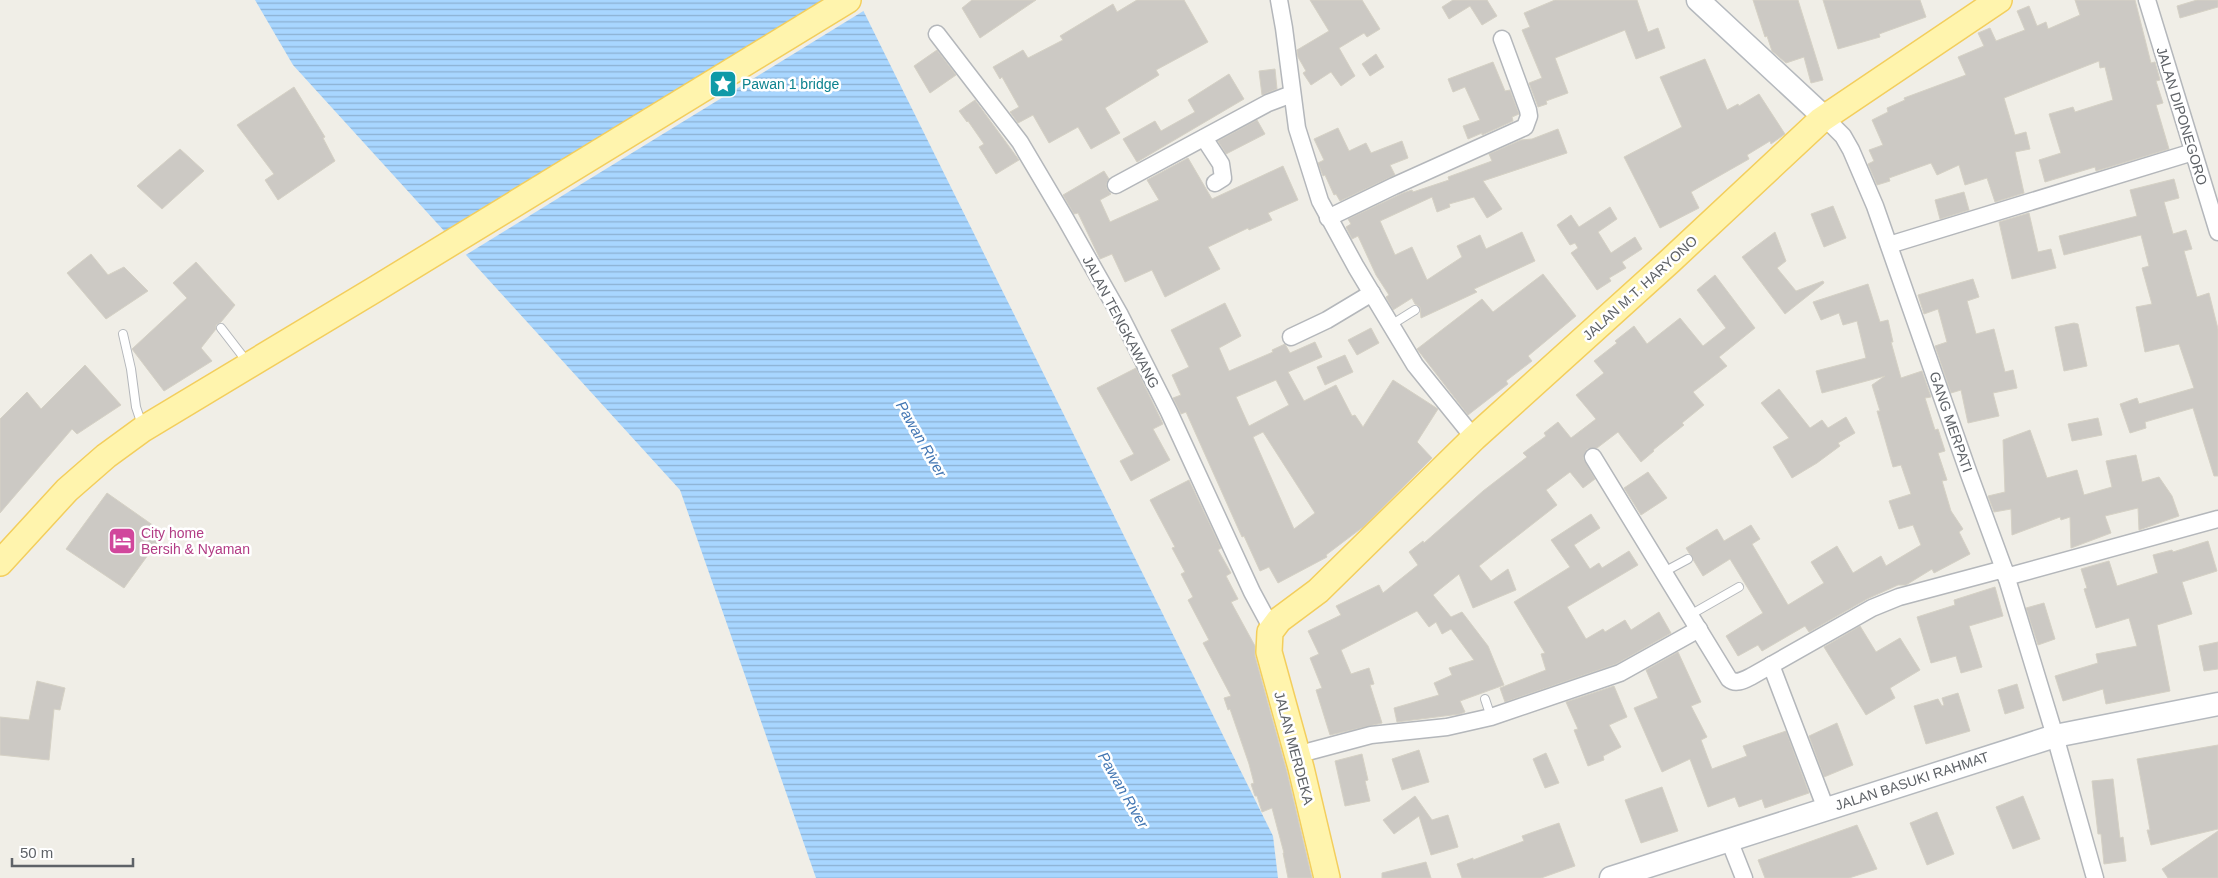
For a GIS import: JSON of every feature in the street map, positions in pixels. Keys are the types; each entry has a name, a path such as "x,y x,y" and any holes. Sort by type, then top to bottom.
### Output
{"main road":[{"path":"0,563 67,490 106,456 143,429 848,0"},
{"name":"JALAN M.T. HARYONO","path":"1280,625 1370,541 1474,438 1663,268 1825,118 2000,0"},
{"name":"JALAN MERDEKA","path":"1280,625 1284,640 1284,652 1344,878"},
{"name":"JALAN MERDEKA","path":"1280,625 1268,644 1301,768 1327,878"}],"street":[{"path":"1279,0 1297,128 1304,155 1328,218 1415,365 1474,438"},
{"path":"1698,0 1825,118"},
{"name":"JALAN DIPONEGORO","path":"2147,0 2218,232"},
{"name":"JALAN TENGKAWANG","path":"937,34 1020,142 1065,218 1120,316 1169,412 1252,592 1280,625"},
{"path":"1328,218 1525,127 1528,122 1528,110 1502,38"},
{"path":"1116,184 1268,102 1292,94"},
{"name":"GANG MERPATI","path":"1825,118 1843,136 1851,150 1889,245 2005,573 2055,736 2094,878"},
{"path":"1204,138 1222,167 1223,178 1215,183"},
{"path":"1889,245 2193,152"},
{"path":"1291,337 1327,320 1372,293"},
{"path":"1593,457 1662,573 1730,681 1741,681 1872,608 1899,597 2005,573 2218,519"},
{"path":"1311,751 1371,735 1440,728 1491,717 1620,673 1699,629"},
{"path":"1771,665 1826,809"},
{"name":"JALAN BASUKI RAHMAT","path":"1612,878 2055,736 2218,704"},
{"path":"1729,840 1744,878"}],"lane":[{"path":"1391,325 1415,310"},
{"path":"221,328 249,364"},
{"path":"122,334 131,369 136,407 143,429"},
{"path":"1662,573 1688,559"},
{"path":"1690,615 1739,587"},
{"path":"1485,699 1491,717"}],"water":[{"name":"Pawan River","path":"255,0 858,0 1273,836 1278,878 816,878 680,490 293,65"}],"pier":[{"path":"860,0 865,10 464,256 448,239"}],"building":[{"path":"972,0 1036,0 980,38 962,8"},
{"path":"1137,0 1184,0 1208,42 1156,70 1159,75 1105,108 1120,133 1091,149 1078,127 1049,143 1033,115 1018,123 1010,112 1019,107 1002,77 1000,79 993,67 1023,50 1028,58 1063,40 1060,36 1113,4 1117,12"},
{"path":"1310,0 1362,0 1380,29 1367,37 1364,33 1339,48 1355,76 1341,86 1331,72 1311,85 1303,73 1306,71 1298,57 1297,50 1329,31"},
{"path":"1453,0 1487,0 1497,16 1482,25 1470,6 1449,19 1442,7"},
{"path":"1555,0 1637,0 1648,32 1658,28 1665,48 1636,59 1625,30 1555,58 1568,93 1546,101 1547,104 1538,107 1529,83 1542,78 1522,30 1530,27 1524,13"},
{"path":"1753,0 1798,0 1823,80 1811,83 1804,57 1786,63 1772,51 1767,36 1765,37"},
{"path":"1823,0 1920,0 1926,17 1879,34 1880,37 1838,49"},
{"path":"2075,0 2135,0 2151,63 2155,62 2160,80 2156,81 2163,103 2156,105 2169,149 2096,171 2095,167 2045,182 2039,160 2061,153 2049,114 2073,107 2075,112 2113,100 2105,67 2100,68 2099,61 2004,98 2015,135 2026,132 2030,149 2015,152 2024,193 1995,202 1987,178 1965,185 1959,165 1937,175 1931,163 1889,178 1890,181 1877,185 1868,164 1874,161 1869,150 1883,145 1872,120 1888,112 1887,108 1905,100 1904,98 1966,75 1958,57 1984,46 1978,33 1990,28 1996,41 2025,30 2017,11 2029,6 2037,26 2046,22 2048,29 2080,15"},
{"path":"2197,0 2218,0 2218,7 2180,18 2177,6"},
{"path":"937,50 956,75 930,93 914,66"},
{"path":"1376,54 1384,67 1370,76 1362,64"},
{"path":"1705,59 1727,110 1738,104 1739,106 1759,94 1785,134 1771,144 1770,141 1747,155 1749,159 1691,192 1699,208 1660,228 1624,157 1682,127 1660,77"},
{"path":"1493,62 1505,91 1510,90 1519,114 1512,117 1513,121 1468,139 1463,126 1480,120 1465,87 1453,92 1448,79"},
{"path":"1275,69 1277,89 1262,95 1259,71"},
{"path":"1229,74 1244,99 1137,162 1123,139 1155,121 1161,131 1195,112 1188,100"},
{"path":"294,87 325,137 323,138 335,161 278,200 265,180 274,174 237,125"},
{"path":"975,100 1019,160 996,174 979,147 984,144 959,111"},
{"path":"1257,120 1265,134 1226,154 1218,141"},
{"path":"1338,128 1349,151 1366,143 1371,153 1402,141 1408,158 1390,165 1395,175 1340,201 1336,194 1334,195 1325,175 1323,176 1318,163 1324,160 1314,139"},
{"path":"1558,129 1567,153 1483,181 1502,209 1487,218 1474,197 1449,204 1450,207 1437,212 1432,197 1380,221 1395,255 1412,247 1427,280 1462,257 1457,246 1480,235 1486,249 1522,232 1535,261 1474,289 1477,292 1421,318 1420,307 1415,304 1412,298 1393,310 1386,297 1389,295 1376,275 1358,236 1352,239 1346,227 1351,224 1348,219 1403,193 1412,190 1413,192 1449,180 1448,177 1492,161 1489,154 1521,140 1532,139"},
{"path":"180,149 204,171 162,209 137,186"},
{"path":"1188,158 1212,199 1283,166 1298,200 1268,213 1272,220 1249,230 1248,228 1208,247 1220,269 1165,297 1152,270 1125,282 1112,254 1100,259 1078,213 1074,214 1063,195 1104,171 1109,179 1106,184 1111,194 1100,200 1110,222 1159,200 1147,180"},
{"path":"2174,179 2179,198 2164,202 2173,234 2186,230 2192,249 2184,251 2197,297 2209,293 2218,329 2218,476 2214,476 2193,408 2145,422 2146,428 2130,433 2120,404 2137,398 2139,404 2194,388 2179,344 2145,352 2136,307 2152,304 2142,268 2149,266 2141,235 2064,255 2059,236 2137,216 2130,190"},
{"path":"1964,192 1969,210 1940,219 1935,200"},
{"path":"1833,206 1846,238 1824,247 1811,214"},
{"path":"1610,207 1617,219 1598,232 1611,253 1635,237 1642,249 1622,262 1626,268 1609,278 1611,281 1597,290 1571,253 1578,248 1575,243 1570,245 1557,225 1571,215 1579,227"},
{"path":"2029,213 2038,252 2051,249 2056,268 2012,279 1999,222"},
{"path":"1775,232 1786,261 1777,268 1796,291 1823,281 1824,283 1785,314 1742,257"},
{"path":"91,254 108,275 124,267 148,291 106,319 67,273"},
{"path":"196,262 235,305 221,322 216,325 216,329 201,348 212,361 164,391 132,349 187,298 173,283"},
{"path":"1543,274 1576,316 1528,356 1532,361 1506,381 1508,384 1468,415 1417,349 1482,299 1493,312"},
{"path":"1715,275 1755,328 1719,357 1727,366 1693,392 1704,405 1641,462 1618,432 1597,448 1587,449 1583,458 1595,479 1583,488 1570,472 1546,490 1557,505 1479,566 1491,581 1508,569 1516,590 1473,608 1459,574 1433,595 1451,617 1462,612 1488,646 1504,685 1460,701 1465,712 1460,714 1397,722 1394,708 1439,695 1434,683 1452,675 1449,668 1474,660 1451,629 1442,634 1436,622 1429,627 1417,611 1341,650 1351,674 1369,668 1374,684 1370,685 1382,723 1330,735 1316,690 1322,688 1310,658 1319,654 1308,631 1341,615 1336,606 1379,585 1383,593 1418,565 1409,552 1423,541 1424,543 1483,491 1527,457 1523,453 1546,436 1544,433 1558,422 1571,438 1596,419 1576,395 1604,373 1594,361 1617,343 1615,341 1634,326 1647,344 1680,318 1703,346 1726,328 1697,290"},
{"path":"1973,279 1979,297 1967,301 1976,334 1994,329 2005,372 2013,370 2017,388 1993,393 1999,416 1968,423 1961,390 1951,393 1935,346 1947,342 1938,309 1924,314 1918,295"},
{"path":"1868,284 1880,322 1888,320 1893,342 1891,342 1901,378 1922,371 1931,397 1925,398 1935,430 1938,429 1945,451 1938,453 1947,480 1942,481 1951,511 1963,529 1959,532 1970,554 1934,573 1932,569 1906,585 1898,585 1867,599 1809,632 1805,626 1762,651 1758,645 1738,656 1726,636 1763,613 1730,559 1703,576 1686,548 1717,529 1724,541 1751,525 1760,539 1752,544 1788,605 1824,583 1811,562 1837,546 1853,573 1881,556 1886,566 1921,545 1913,525 1899,529 1889,501 1911,494 1901,465 1893,467 1877,411 1880,411 1872,385 1885,376 1822,393 1816,371 1866,358 1857,321 1843,325 1839,313 1821,320 1813,302"},
{"path":"1225,303 1241,336 1219,348 1229,371 1273,352 1272,350 1285,344 1290,353 1315,342 1322,357 1288,372 1304,401 1336,385 1352,416 1355,415 1363,427 1393,380 1438,409 1417,442 1432,458 1363,527 1326,555 1327,557 1278,583 1269,567 1260,571 1244,536 1242,537 1186,412 1181,414 1173,398 1181,395 1172,375 1189,367 1171,330","holes":["1276,380 1289,405 1249,426 1236,397","1263,432 1315,513 1294,529 1253,437"]},
{"path":"2074,323 2078,324 2087,366 2064,371 2055,327"},
{"path":"1371,328 1379,343 1357,355 1348,340"},
{"path":"1345,355 1353,372 1325,385 1317,367"},
{"path":"85,365 121,405 77,434 72,429 0,513 0,419 27,392 41,409"},
{"path":"1136,368 1163,424 1153,429 1170,460 1131,481 1120,461 1134,454 1097,388"},
{"path":"1779,389 1810,428 1822,420 1828,428 1846,417 1855,433 1838,443 1840,446 1817,463 1792,478 1773,447 1789,438 1761,403"},
{"path":"2098,418 2102,435 2072,441 2068,424"},
{"path":"2030,430 2047,478 2077,470 2084,495 2112,487 2106,461 2136,455 2142,482 2159,477 2172,496 2179,516 2139,530 2138,508 2105,516 2111,533 2071,548 2070,517 2061,520 2060,517 2012,535 2011,509 1994,512 1988,496 2005,492 2003,440"},
{"path":"1648,472 1667,498 1641,515 1624,488"},
{"path":"1189,480 1221,548 1218,550 1231,573 1226,576 1238,599 1231,602 1255,646 1255,656 1287,772 1312,878 1288,878 1284,853 1272,808 1262,812 1257,796 1255,796 1251,784 1254,783 1249,764 1230,709 1228,710 1224,698 1231,696 1203,643 1209,640 1188,600 1193,597 1181,574 1185,572 1172,548 1175,547 1150,500"},
{"path":"107,493 164,533 124,588 66,549"},
{"path":"1591,514 1600,528 1574,545 1590,569 1599,563 1602,568 1629,551 1638,565 1567,607 1586,639 1603,629 1605,632 1625,620 1631,630 1659,612 1671,633 1616,664 1505,702 1500,688 1546,670 1541,654 1545,653 1514,602 1570,567 1551,540"},
{"path":"2208,541 2217,571 2182,582 2192,614 2157,625 2170,691 2106,704 2103,689 2063,701 2055,676 2098,663 2096,654 2137,646 2129,618 2096,628 2084,589 2087,588 2081,569 2109,561 2117,586 2158,573 2153,555 2172,550 2173,552"},
{"path":"1995,587 2003,616 1969,626 1982,667 1961,673 1956,656 1931,663 1917,617 1955,605 1954,600"},
{"path":"2044,603 2055,639 2038,645 2026,608"},
{"path":"1860,626 1876,652 1900,638 1920,670 1890,688 1895,698 1866,715 1824,647"},
{"path":"2218,642 2218,669 2204,671 2199,646"},
{"path":"1678,652 1701,702 1691,706 1707,737 1701,740 1712,769 1747,756 1743,746 1786,731 1809,793 1765,808 1762,799 1739,807 1735,797 1708,807 1690,759 1662,772 1634,708 1658,698 1646,670"},
{"path":"37,681 65,688 60,710 54,709 49,760 0,755 0,717 29,720"},
{"path":"2017,684 2024,708 2005,714 1998,690"},
{"path":"1614,686 1627,717 1609,725 1621,747 1603,756 1604,760 1588,766 1574,730 1578,729 1566,702"},
{"path":"1958,693 1970,731 1926,744 1914,706 1938,699 1942,706 1944,705 1942,698"},
{"path":"1837,723 1853,765 1824,777 1809,736"},
{"path":"2218,745 2218,829 2151,845 2147,830 2150,830 2137,759"},
{"path":"1419,750 1429,782 1402,790 1392,759"},
{"path":"1546,753 1559,783 1545,788 1533,759"},
{"path":"1362,754 1368,780 1365,781 1370,801 1345,806 1335,761"},
{"path":"2113,779 2120,838 2123,837 2126,861 2104,864 2101,834 2098,834 2092,781"},
{"path":"1662,787 1678,831 1641,843 1625,800"},
{"path":"1415,796 1432,820 1448,815 1458,847 1431,855 1419,816 1394,834 1383,820"},
{"path":"2023,796 2040,839 2013,849 1996,807"},
{"path":"1937,812 1954,854 1927,865 1910,823"},
{"path":"1559,823 1575,866 1541,878 1462,878 1457,864 1524,841 1522,836"},
{"path":"1857,825 1877,869 1849,878 1765,878 1758,860"},
{"path":"2218,831 2218,878 2168,878 2162,869"},
{"path":"1426,862 1431,878 1382,878 1382,873"}],"place":[{"name":"Pawan 1 bridge","path":"723,84"},
{"name":"City home Bersih & Nyaman","path":"122,541"}]}
